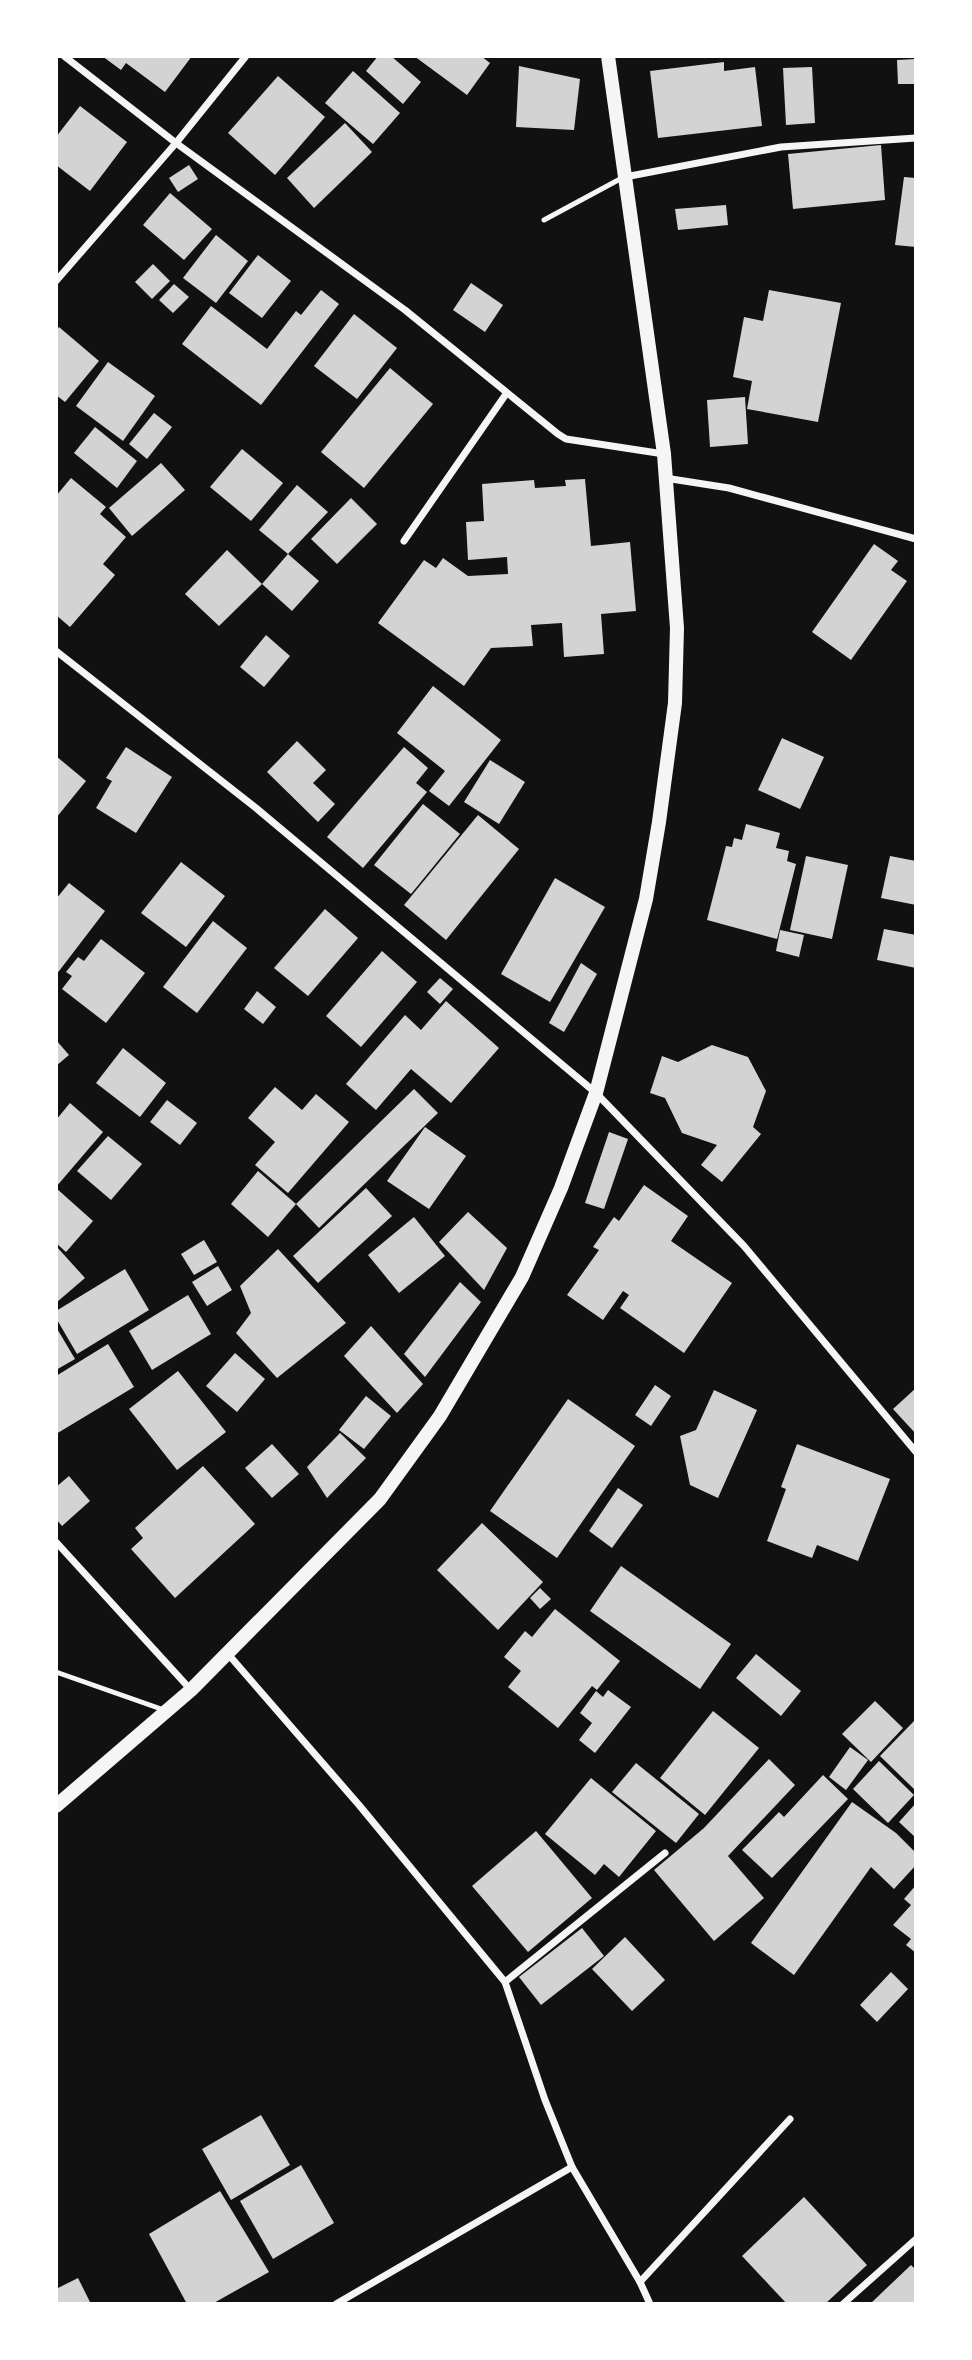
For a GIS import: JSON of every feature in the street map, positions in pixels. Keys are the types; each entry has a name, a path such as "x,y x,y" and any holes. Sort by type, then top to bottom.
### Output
{"main road":[{"path":"56,1806 191,1690 380,1499 440,1416 522,1277 561,1188 596,1093 646,899 675,703 677,628 664,454 608,56"}],"street":[{"path":"64,56 176,143 404,310 506,394 566,439 664,454"},
{"path":"56,281 176,143 246,56"},
{"path":"625,177 781,147 916,138"},
{"path":"404,541 506,394"},
{"path":"665,478 729,488 916,539"},
{"path":"56,651 256,808 596,1093 744,1246 916,1452"},
{"path":"56,1542 191,1690"},
{"path":"228,1654 359,1805 505,1982 545,2099 572,2167 640,2282 650,2304"},
{"path":"505,1982 665,1853"},
{"path":"640,2282 790,2119"},
{"path":"336,2304 572,2167"},
{"path":"844,2304 916,2239"}],"lane":[{"path":"544,220 625,177"},
{"path":"56,1672 167,1711"}],"building":[{"path":"102,56 192,56 165,92 126,63 121,70"},
{"path":"378,56 391,56 421,82 403,104 366,71"},
{"path":"414,56 481,56 490,63 467,95"},
{"path":"916,59 916,84 898,84 897,60"},
{"path":"724,62 724,71 755,67 762,126 658,138 650,71"},
{"path":"519,66 580,79 574,130 516,127"},
{"path":"812,67 815,123 786,125 783,68"},
{"path":"353,71 400,113 373,144 325,103"},
{"path":"278,76 325,117 275,175 228,133"},
{"path":"80,106 127,142 90,191 56,165 56,137"},
{"path":"345,123 372,152 314,208 287,178"},
{"path":"881,145 885,200 793,209 788,154"},
{"path":"189,165 198,179 178,192 169,178"},
{"path":"904,177 916,178 916,247 895,245"},
{"path":"170,193 212,229 184,260 143,225"},
{"path":"726,205 728,225 678,230 675,209"},
{"path":"216,235 248,261 216,303 183,278"},
{"path":"258,255 291,281 262,318 229,293"},
{"path":"153,264 170,281 152,299 135,282"},
{"path":"471,283 503,305 485,332 453,310"},
{"path":"174,284 189,297 173,313 159,300"},
{"path":"321,290 339,304 261,405 182,344 211,306 267,349 296,311 301,315"},
{"path":"769,290 841,303 818,422 747,409 752,381 733,377 744,317 763,321"},
{"path":"354,314 397,348 357,399 314,366"},
{"path":"59,327 99,361 65,402 56,395 56,331"},
{"path":"108,362 155,396 123,441 76,406"},
{"path":"390,368 433,404 364,488 321,452"},
{"path":"745,397 748,444 710,447 707,400"},
{"path":"154,413 172,427 147,459 129,444"},
{"path":"95,427 137,461 117,488 74,453"},
{"path":"242,449 283,483 251,521 210,487"},
{"path":"161,463 185,490 132,536 109,508"},
{"path":"71,478 106,507 100,514 126,537 103,564 115,575 70,627 56,615 56,496"},
{"path":"585,479 591,546 630,542 636,611 601,614 604,654 564,657 562,623 531,625 533,646 491,648 464,686 378,623 424,560 436,568 443,558 468,576 508,574 507,557 468,560 466,522 484,521 482,484 534,480 535,488 566,486 565,480"},
{"path":"297,485 328,512 288,554 259,530"},
{"path":"351,498 377,524 337,564 311,539"},
{"path":"874,544 898,561 891,570 907,581 851,660 812,632"},
{"path":"227,550 262,584 219,626 185,594"},
{"path":"288,554 319,581 292,611 262,584"},
{"path":"266,635 290,656 264,687 240,667"},
{"path":"433,686 501,740 449,806 429,791 445,771 397,733"},
{"path":"782,738 824,757 800,809 758,790"},
{"path":"297,741 326,770 313,783 335,804 318,822 267,772"},
{"path":"126,747 172,777 136,833 96,808 112,781 106,778"},
{"path":"404,747 428,768 416,783 427,792 363,868 327,837"},
{"path":"56,756 86,781 56,818"},
{"path":"490,760 525,782 499,824 464,802"},
{"path":"423,804 460,834 411,894 374,865"},
{"path":"478,815 519,849 446,940 404,905"},
{"path":"746,824 780,833 776,848 789,851 787,861 796,864 777,939 707,920 726,846 732,847 734,838 742,840"},
{"path":"806,856 848,865 832,939 790,930"},
{"path":"890,856 916,861 916,905 881,898"},
{"path":"181,862 225,896 186,947 141,913"},
{"path":"555,878 605,907 550,1002 501,974"},
{"path":"69,883 105,911 56,975 56,899"},
{"path":"325,909 358,938 308,996 274,968"},
{"path":"213,921 247,948 197,1013 163,987"},
{"path":"884,929 916,935 916,968 877,960"},
{"path":"780,930 804,935 799,957 776,951"},
{"path":"101,939 145,973 106,1023 62,989 72,976 66,972 78,957 84,961"},
{"path":"382,951 417,982 361,1047 326,1016"},
{"path":"581,963 597,974 564,1032 549,1023"},
{"path":"440,978 453,989 440,1004 427,992"},
{"path":"257,991 276,1007 263,1024 244,1009"},
{"path":"446,1001 499,1048 451,1103 411,1069 376,1110 346,1084 405,1015 421,1030"},
{"path":"56,1040 69,1055 56,1066"},
{"path":"712,1045 748,1057 766,1091 753,1127 761,1134 722,1182 701,1165 717,1145 682,1133 665,1098 650,1093 662,1056 678,1062"},
{"path":"123,1048 166,1083 140,1117 96,1083"},
{"path":"275,1087 302,1110 316,1094 349,1122 288,1193 255,1165 275,1142 248,1118"},
{"path":"414,1089 438,1113 319,1228 296,1204"},
{"path":"167,1100 197,1123 180,1145 150,1122"},
{"path":"70,1103 103,1132 56,1187 56,1120"},
{"path":"425,1127 466,1156 429,1209 387,1181"},
{"path":"609,1132 628,1139 604,1209 585,1203"},
{"path":"108,1136 142,1164 111,1200 77,1171"},
{"path":"258,1171 296,1204 268,1237 231,1204"},
{"path":"644,1185 688,1216 671,1241 732,1283 684,1353 620,1308 629,1295 623,1291 603,1320 567,1295 599,1250 593,1247 614,1217 619,1221"},
{"path":"56,1188 93,1221 66,1252 56,1243"},
{"path":"366,1188 392,1216 318,1283 293,1256"},
{"path":"468,1212 507,1248 484,1290 439,1242"},
{"path":"414,1217 445,1256 399,1293 368,1255"},
{"path":"204,1240 217,1262 194,1275 181,1254"},
{"path":"56,1246 85,1278 57,1302 56,1301"},
{"path":"278,1249 346,1323 277,1378 236,1333 251,1313 240,1286"},
{"path":"218,1266 232,1290 207,1306 192,1282"},
{"path":"125,1269 149,1310 77,1354 56,1318 56,1311"},
{"path":"460,1282 481,1302 425,1377 404,1354"},
{"path":"188,1295 211,1334 152,1370 129,1331"},
{"path":"371,1326 423,1384 397,1413 344,1356"},
{"path":"56,1327 75,1359 56,1370"},
{"path":"108,1344 134,1387 56,1434 56,1376"},
{"path":"235,1353 265,1379 237,1412 206,1386"},
{"path":"178,1371 226,1432 177,1470 129,1409"},
{"path":"655,1385 671,1396 651,1426 635,1415"},
{"path":"916,1388 916,1434 893,1409"},
{"path":"714,1390 757,1410 718,1498 690,1485 680,1436 696,1430"},
{"path":"366,1396 391,1416 364,1449 339,1430"},
{"path":"568,1399 635,1446 557,1558 490,1511"},
{"path":"340,1433 366,1458 327,1498 307,1467"},
{"path":"272,1444 299,1474 272,1498 245,1468"},
{"path":"797,1444 890,1479 858,1561 817,1545 812,1558 767,1541 786,1489 781,1487"},
{"path":"203,1466 255,1524 175,1598 131,1549 143,1538 135,1528"},
{"path":"69,1476 90,1501 62,1526 56,1519 56,1487"},
{"path":"618,1488 643,1505 612,1548 589,1531"},
{"path":"482,1523 543,1582 498,1630 437,1570"},
{"path":"621,1566 731,1644 700,1689 590,1611"},
{"path":"540,1588 551,1599 540,1609 530,1598"},
{"path":"555,1609 620,1661 597,1690 592,1686 558,1728 508,1687 521,1671 504,1657 525,1631 532,1637"},
{"path":"756,1654 801,1691 781,1716 736,1678"},
{"path":"608,1690 631,1707 595,1753 579,1740 592,1723 580,1713 596,1691 603,1697"},
{"path":"875,1701 903,1728 871,1762 842,1734"},
{"path":"713,1711 759,1748 705,1815 660,1778"},
{"path":"916,1719 916,1791 880,1756"},
{"path":"850,1747 868,1760 846,1790 829,1777"},
{"path":"769,1759 795,1785 728,1856 764,1898 714,1941 654,1870 704,1828"},
{"path":"879,1761 914,1795 888,1823 853,1789"},
{"path":"636,1763 699,1814 676,1843 612,1792"},
{"path":"823,1775 848,1799 772,1878 742,1850 779,1812 784,1817"},
{"path":"591,1778 656,1831 619,1877 604,1864 595,1875 545,1834"},
{"path":"852,1802 896,1833 916,1853 916,1865 894,1889 871,1867 794,1975 751,1943"},
{"path":"916,1803 916,1838 899,1822"},
{"path":"536,1831 592,1898 528,1952 472,1886"},
{"path":"916,1885 916,1953 906,1945 911,1939 893,1925 911,1905 904,1899"},
{"path":"582,1928 604,1956 541,2005 519,1977"},
{"path":"625,1937 665,1980 632,2011 592,1969"},
{"path":"891,1972 908,1989 877,2022 860,2005"},
{"path":"261,2115 290,2165 231,2200 202,2149"},
{"path":"301,2165 334,2223 273,2259 240,2201"},
{"path":"220,2191 269,2272 212,2304 187,2304 149,2234"},
{"path":"804,2197 867,2265 825,2304 787,2304 742,2256"},
{"path":"911,2265 916,2270 916,2304 870,2304"},
{"path":"78,2278 91,2304 56,2304 56,2289"}]}
